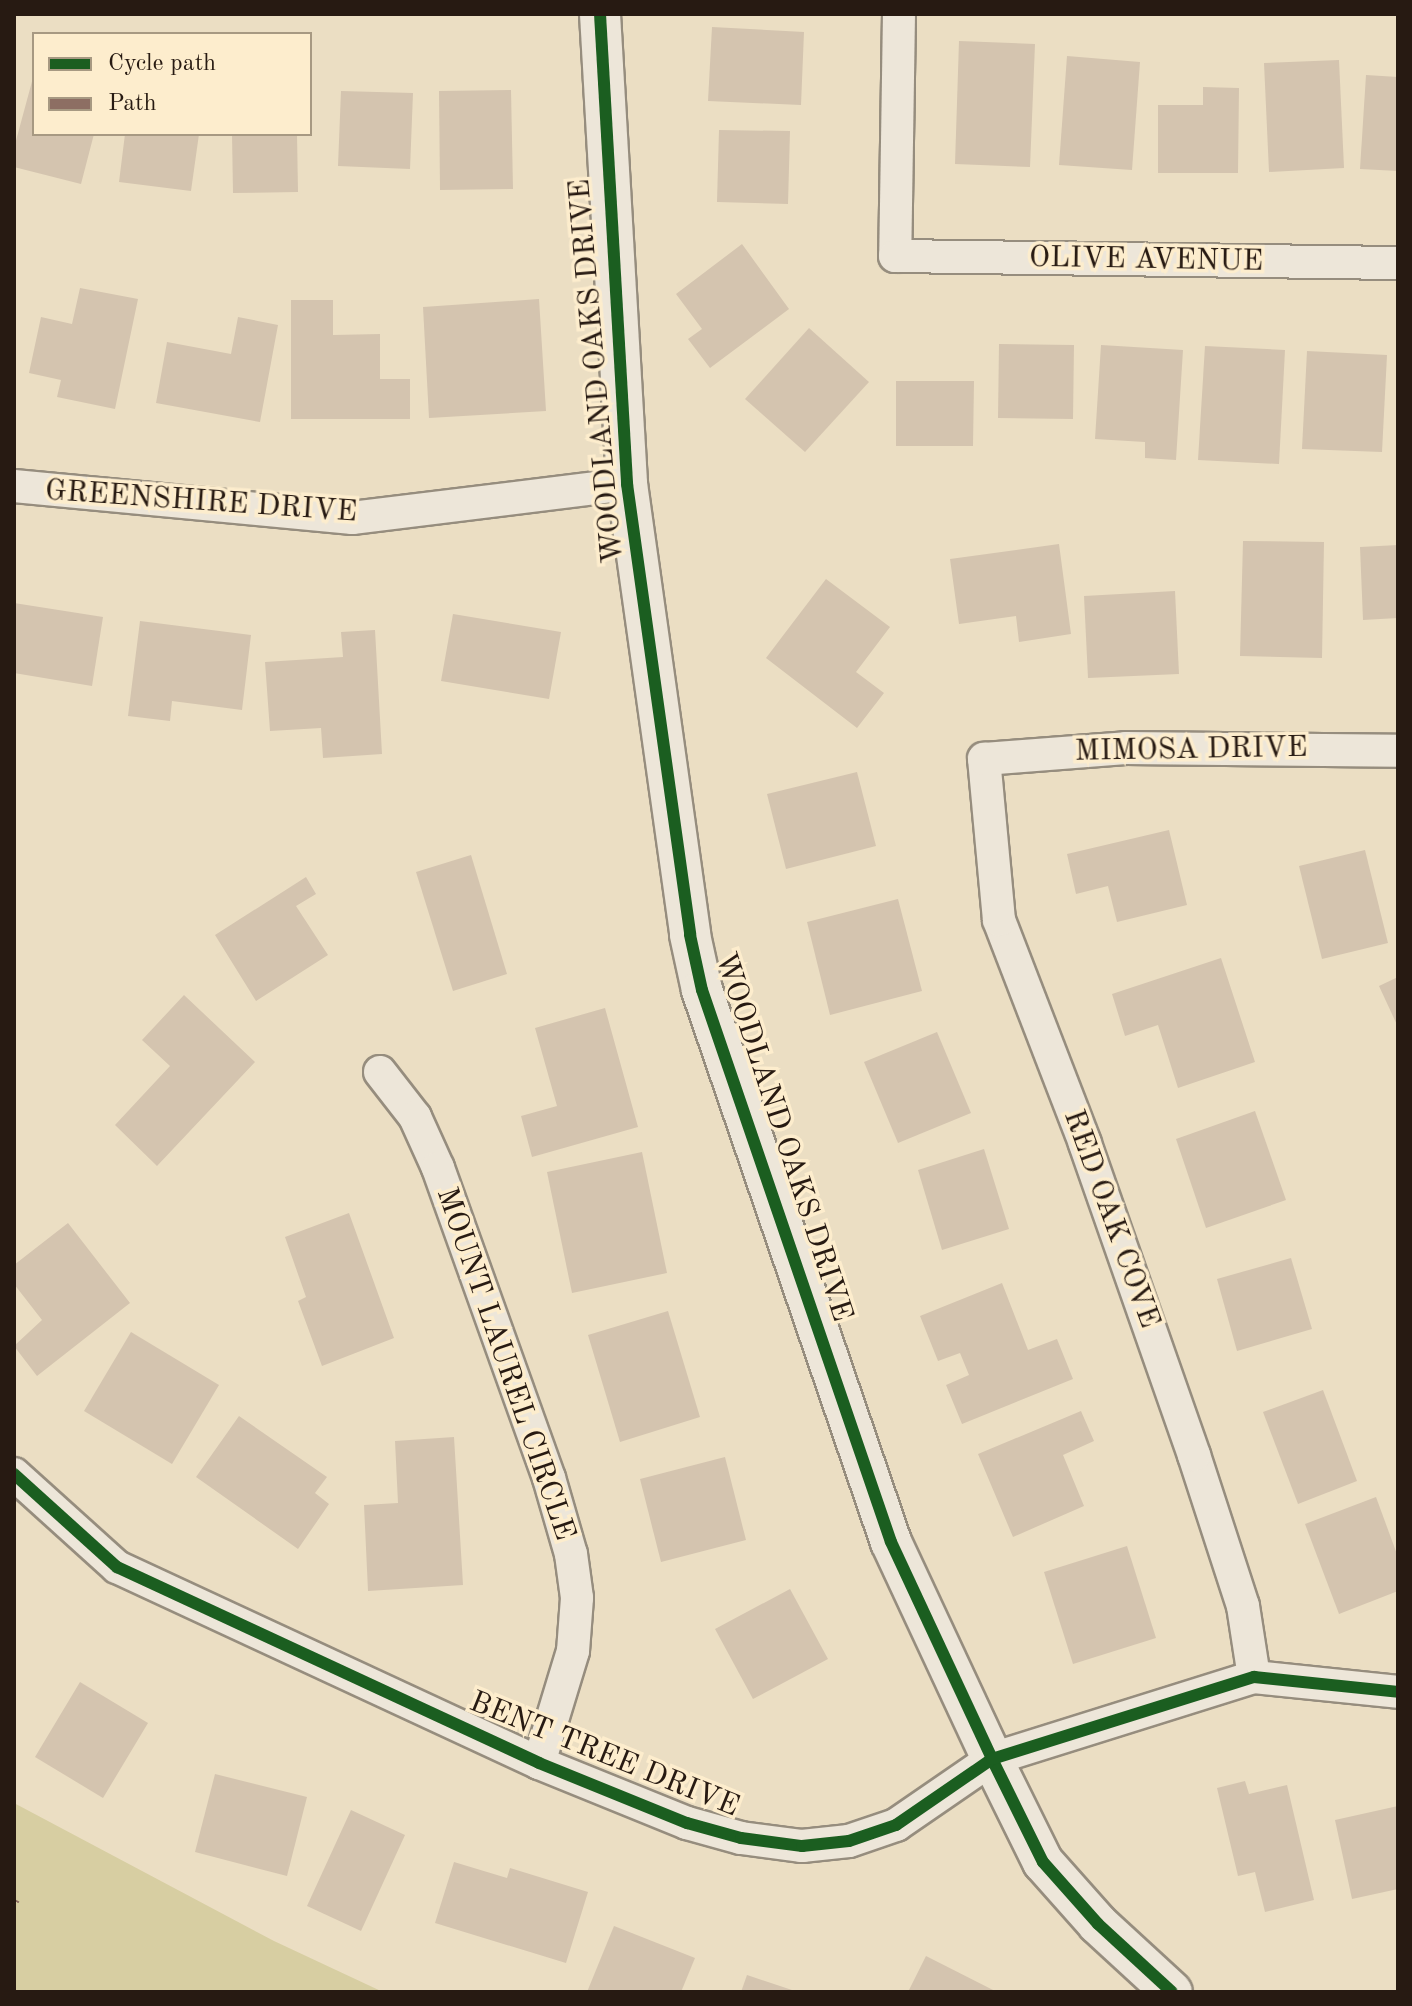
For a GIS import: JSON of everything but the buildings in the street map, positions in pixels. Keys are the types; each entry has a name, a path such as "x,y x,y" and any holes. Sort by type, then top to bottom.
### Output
{"street":[{"name":"WOODLAND OAKS DRIVE","path":"600,14 627,484 690,935 702,990 891,1542 992,1759 1043,1862 1098,1924 1172,1992"},
{"name":"OLIVE AVENUE","path":"899,14 895,256 1398,263"},
{"name":"GREENSHIRE DRIVE","path":"14,486 352,518 627,484"},
{"name":"MIMOSA DRIVE","path":"984,759 1126,748 1398,751"},
{"name":"RED OAK COVE","path":"984,759 999,920 1085,1143 1194,1455 1243,1606 1254,1677"},
{"name":"MOUNT LAUREL CIRCLE","path":"380,1072 415,1117 438,1168 549,1478 571,1554 577,1598 573,1651 539,1763"},
{"name":"BENT TREE DRIVE","path":"14,1474 117,1567 539,1763 687,1823 741,1838 802,1846 849,1841 896,1825 992,1759 1254,1677 1398,1692"}],"shaded area":[{"path":"14,1803 274,1941 383,1992 14,1992"}],"cycle path":[{"path":"600,14 627,484 690,935 702,990 891,1542 992,1759 1043,1862 1098,1924 1172,1992"},
{"path":"14,1474 117,1567 539,1763 687,1823 741,1838 802,1846 849,1841 896,1825 992,1759 1254,1677 1398,1692"}]}
